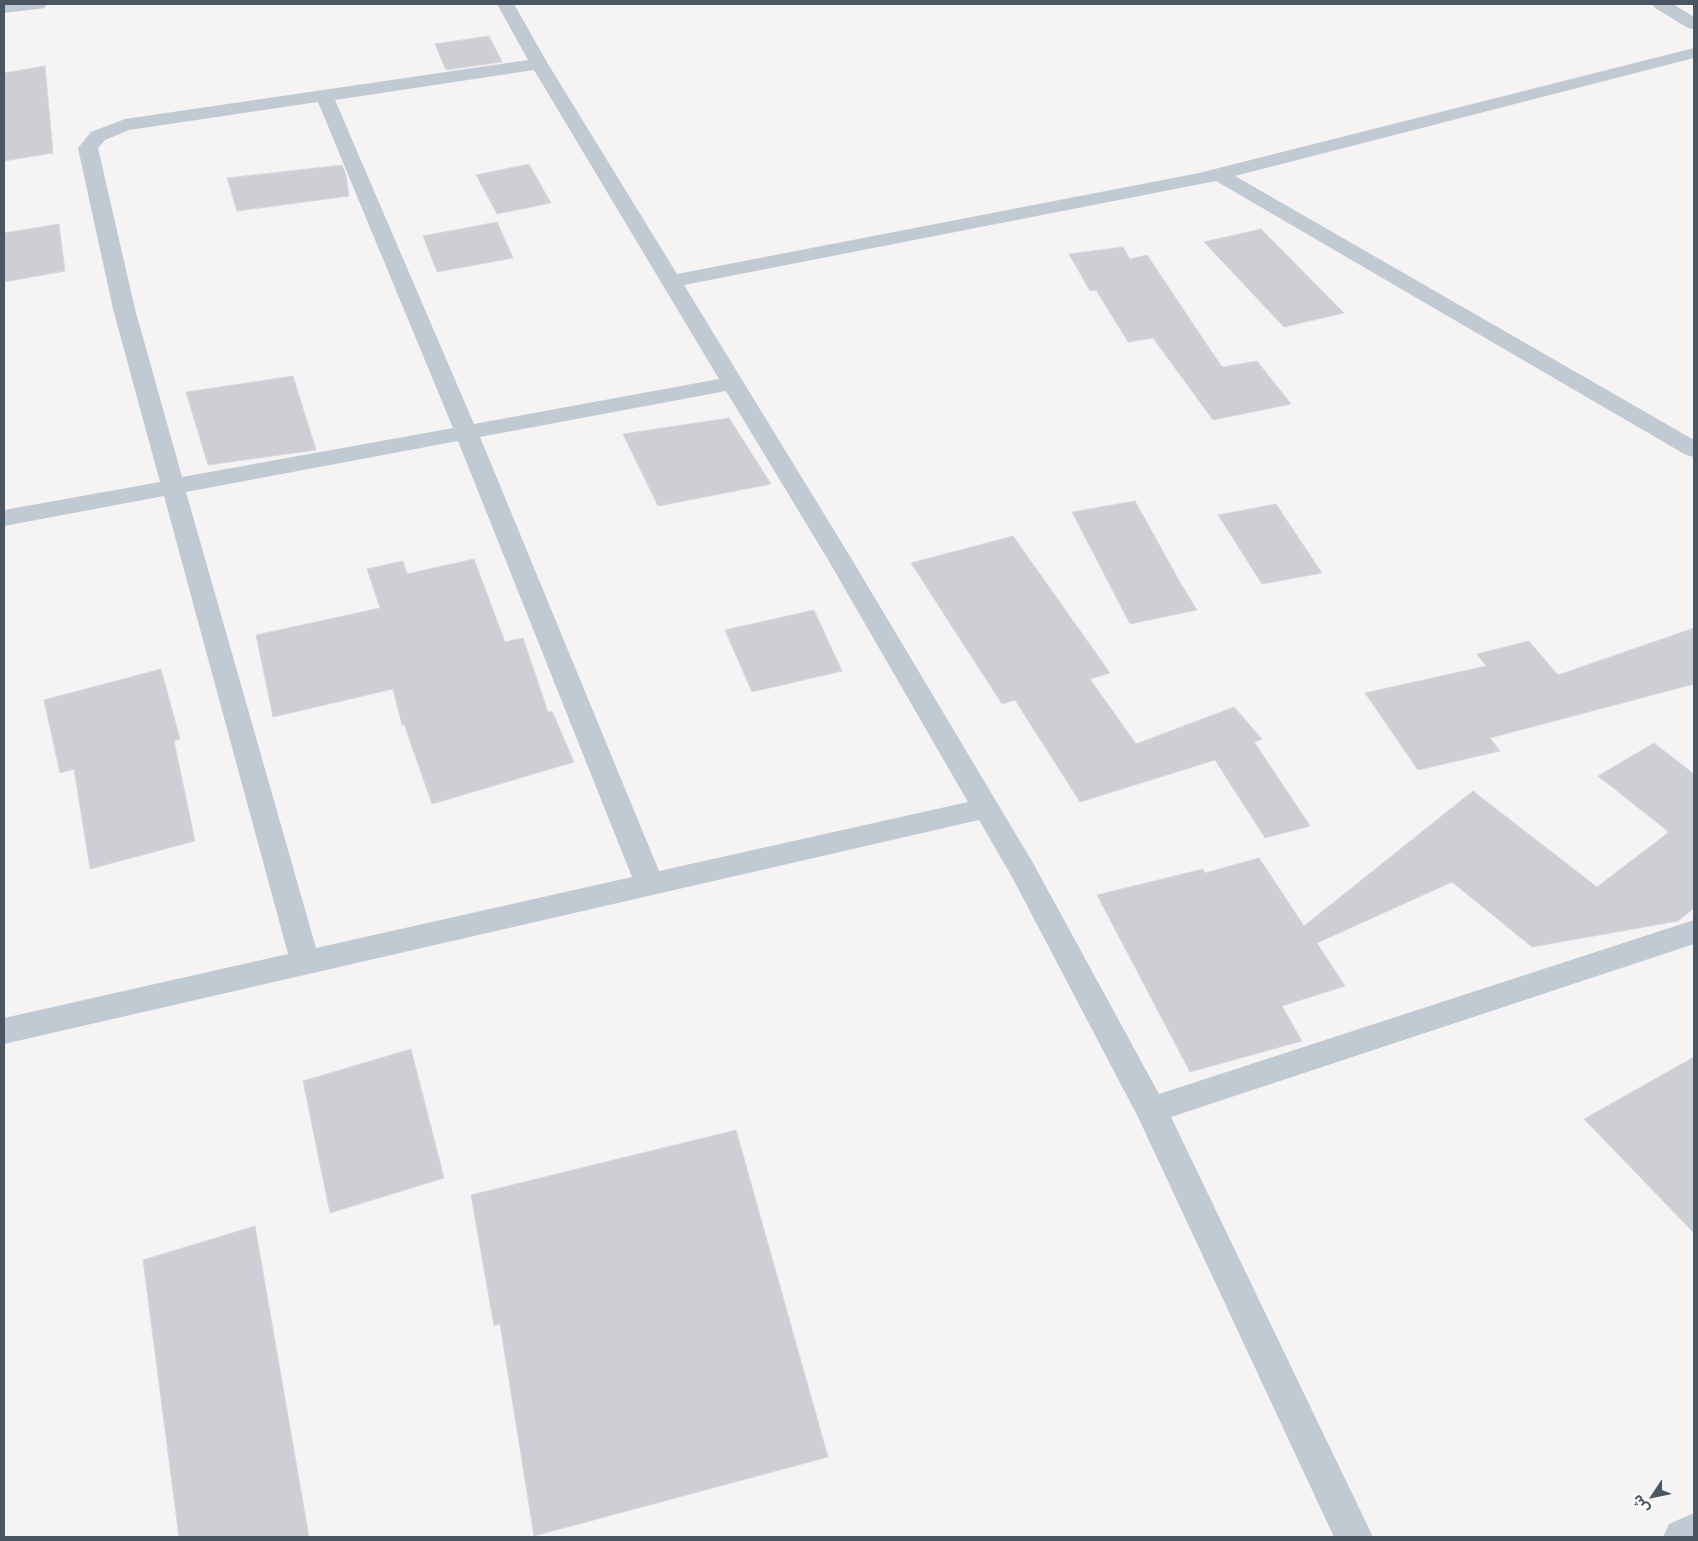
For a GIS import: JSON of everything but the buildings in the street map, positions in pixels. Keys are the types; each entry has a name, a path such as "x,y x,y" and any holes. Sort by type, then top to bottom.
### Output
{"street":[{"path":"4,8 38,4"},
{"path":"505,4 539,64 734,383 1023,871 1151,1110 1354,1537"},
{"path":"1660,4 1694,24"},
{"path":"671,281 1164,187 1694,53"},
{"path":"305,963 124,309 88,148 91,142 98,136 125,125 539,64"},
{"path":"324,95 466,432 650,885"},
{"path":"1218,174 1694,450 1690,454 1694,464"},
{"path":"4,518 734,383"},
{"path":"4,1031 986,808"},
{"path":"1151,1110 1694,932"},
{"path":"1682,1537 1694,1532"}]}
